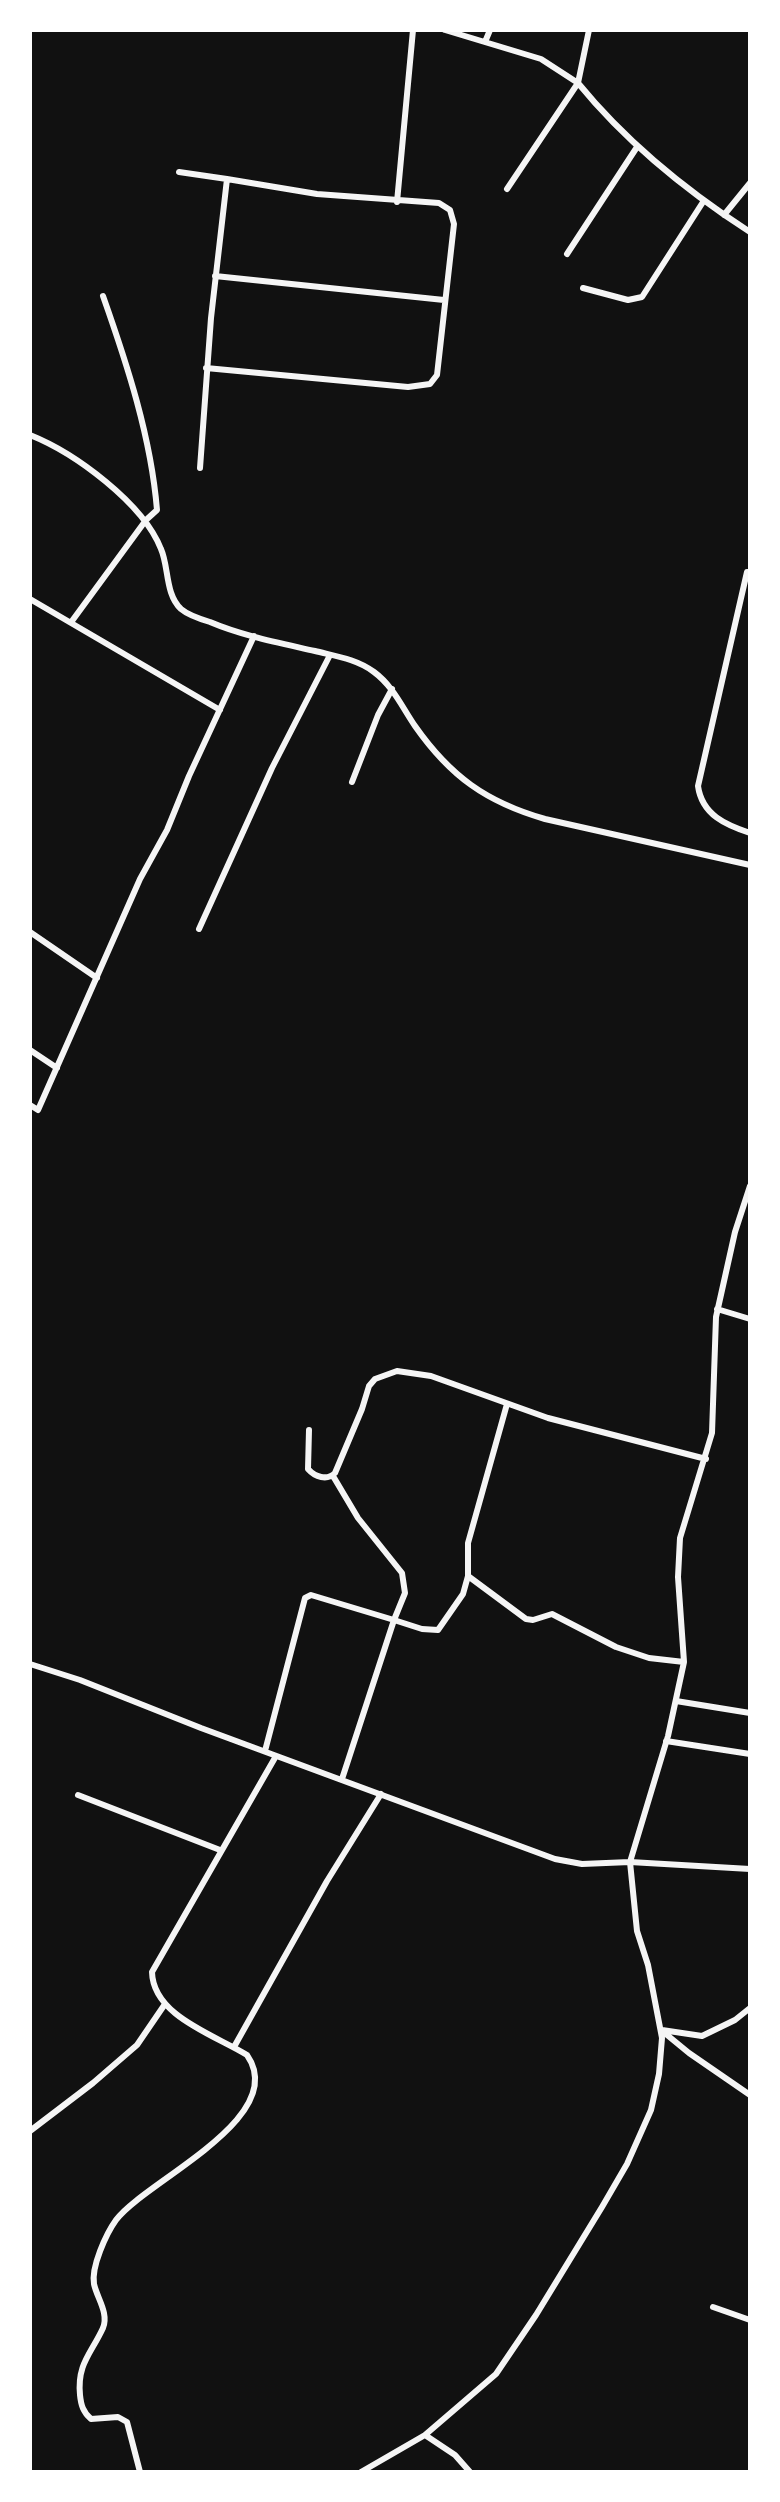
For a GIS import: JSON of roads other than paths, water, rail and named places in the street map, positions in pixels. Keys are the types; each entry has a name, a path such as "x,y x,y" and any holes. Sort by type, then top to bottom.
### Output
{"street":[{"path":"397,202 413,30"},
{"path":"445,30 541,59 578,83 637,147 704,202 750,232"},
{"path":"485,42 490,30"},
{"path":"507,189 578,83 589,30"},
{"path":"567,254 637,147"},
{"path":"179,172 317,194 397,202 439,203 450,210 454,224 435,381 422,387 207,368"},
{"path":"200,468 215,276 227,179"},
{"path":"724,215 750,183"},
{"path":"584,288 628,300 642,297 704,202"},
{"path":"215,276 444,300"},
{"path":"72,621 146,520 157,510 155,483 135,399 103,296"},
{"path":"30,435 61,450 94,474 146,520 162,550 173,597 181,609 224,628 358,663 374,672 392,689 429,745 461,779 478,792 545,819 750,865"},
{"path":"747,572 698,786 701,799 713,815 726,824 750,833"},
{"path":"30,599 72,621 220,710"},
{"path":"30,1105 38,1110 254,636"},
{"path":"200,929 247,829 272,768 330,655"},
{"path":"352,782 378,715 392,689"},
{"path":"30,932 97,978"},
{"path":"30,1050 57,1068"},
{"path":"361,2472 425,2435 496,2374 536,2315 622,2172 651,2110 659,2074 661,2029 648,1965 637,1931 630,1862 666,1741 684,1662 678,1554 685,1519 706,1459 712,1433 717,1309 750,1186"},
{"path":"741,1215 750,1217"},
{"path":"717,1309 750,1318"},
{"path":"333,1476 360,1415 369,1386 385,1373 397,1371 430,1376 507,1404 616,1437 706,1459"},
{"path":"265,1752 305,1598 311,1595 422,1629 438,1630 463,1594 468,1576 468,1543 507,1404"},
{"path":"309,1430 308,1469 316,1476 333,1476"},
{"path":"333,1476 358,1518 402,1573 405,1593 342,1779"},
{"path":"468,1576 526,1619 533,1620 552,1614 616,1647 649,1658 684,1662"},
{"path":"30,1664 80,1680 265,1752 565,1862 582,1864 630,1862 750,1869"},
{"path":"676,1701 750,1713"},
{"path":"666,1741 750,1754"},
{"path":"140,2472 127,2422 118,2417 91,2419 81,2406 81,2367 104,2323 104,2312 94,2284 95,2273 117,2219 145,2194 220,2140 251,2097 255,2087 250,2060 234,2047 184,2018 165,2004 152,1984 152,1972 276,1756"},
{"path":"234,2047 327,1881 381,1794"},
{"path":"78,1795 220,1850"},
{"path":"30,2131 93,2083 137,2045 165,2004"},
{"path":"661,2029 702,2036 735,2020 750,2008"},
{"path":"661,2029 689,2053 750,2095"},
{"path":"714,2307 750,2320"},
{"path":"425,2435 449,2450 470,2472"}]}
